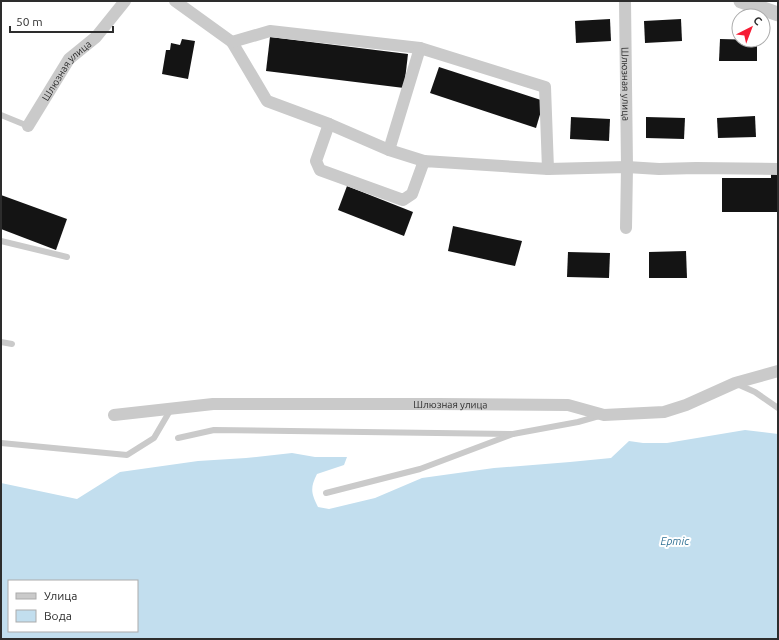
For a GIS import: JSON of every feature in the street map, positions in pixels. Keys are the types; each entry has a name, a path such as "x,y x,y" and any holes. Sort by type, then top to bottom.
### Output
{"street":[{"name":"Шлюзная улица","path":"28,126 69,59 96,37 125,1"},
{"path":"176,1 232,42 267,101 329,124 389,150 424,161 548,169 627,167 659,169 778,169"},
{"name":"Шлюзная улица","path":"625,1 627,167 626,228"},
{"path":"741,1 778,14"},
{"path":"232,42 270,31 420,48 545,87 548,169"},
{"path":"389,150 420,48"},
{"path":"329,124 316,161 320,170 403,200 412,194 424,161"},
{"name":"Шлюзная улица","path":"114,415 213,404 568,405 604,415 664,412 686,405 735,383 778,371"}],"lane":[{"path":"1,115 28,126"},
{"path":"1,242 68,257"},
{"path":"1,342 12,344"},
{"path":"735,383 755,392 778,408"},
{"path":"1,443 127,455 154,438 171,408"},
{"path":"326,493 420,469 513,434 578,422 604,415"},
{"path":"178,438 214,430 513,434"}],"water":[{"name":"Ертіс","path":"745,430 778,434 778,639 1,639 1,483 77,499 120,472 198,461 292,453 315,457 347,457 344,465 317,474 313,483 312,490 318,507 329,509 375,498 422,478 494,468 611,458 629,441 643,443 667,443"}],"building":[{"path":"610,19 611,41 576,43 575,21"},
{"path":"681,19 682,41 645,43 644,21"},
{"path":"270,37 408,54 404,88 266,71"},
{"path":"182,39 195,41 188,79 162,74 166,50 170,50 171,43 180,45"},
{"path":"720,39 731,39 731,48 757,48 757,61 719,61"},
{"path":"439,67 544,101 536,128 430,93"},
{"path":"755,116 756,137 718,138 717,118"},
{"path":"571,117 610,119 609,141 570,139"},
{"path":"646,117 685,118 684,139 646,138"},
{"path":"771,172 778,172 778,212 722,212 722,178 771,178"},
{"path":"347,186 413,212 404,236 338,210"},
{"path":"1,195 67,219 56,250 1,229"},
{"path":"453,226 522,241 515,266 448,251"},
{"path":"686,251 687,278 649,278 649,252"},
{"path":"568,252 610,253 609,278 567,277"}]}
